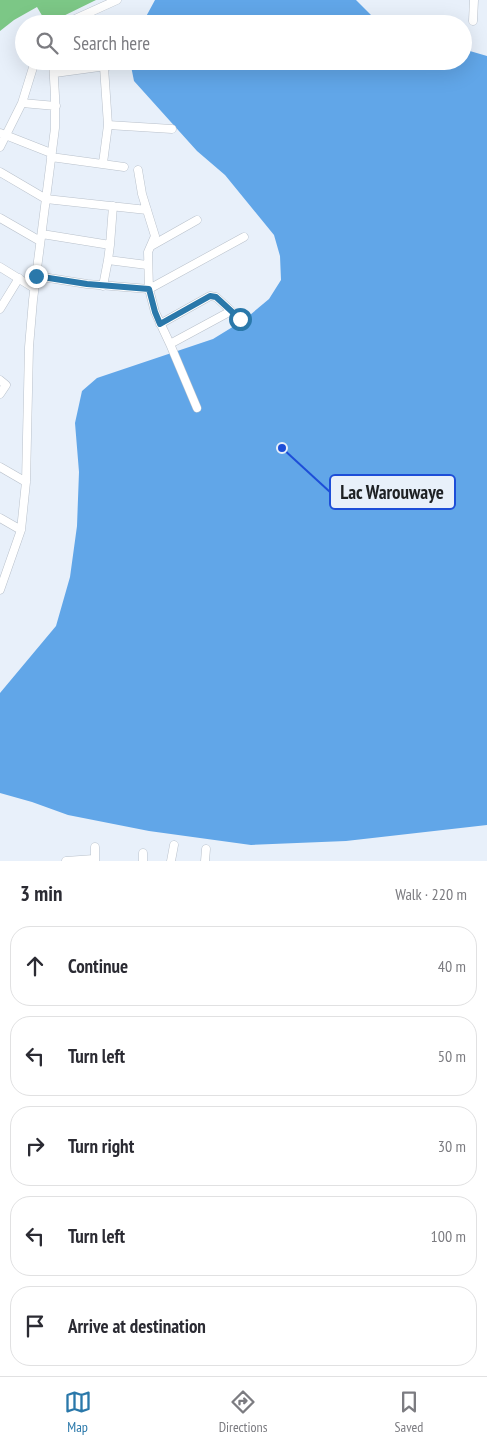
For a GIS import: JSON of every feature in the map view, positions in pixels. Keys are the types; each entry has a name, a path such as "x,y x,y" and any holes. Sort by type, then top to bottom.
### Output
{"street":[{"path":"84,15 118,0"},
{"path":"473,21 474,0"},
{"path":"0,147 3,134 22,103 33,70"},
{"path":"0,590 3,572 22,530 26,482 29,347 34,288 56,106 54,70"},
{"path":"55,73 80,70"},
{"path":"103,163 108,125 104,70"},
{"path":"22,103 56,106"},
{"path":"108,125 172,129"},
{"path":"3,134 51,155 124,166"},
{"path":"138,170 142,194 155,236 148,252 149,289 155,312 197,408"},
{"path":"0,172 46,199 147,210"},
{"path":"103,286 110,245 113,206"},
{"path":"0,218 41,238 110,245"},
{"path":"151,246 198,220"},
{"path":"36,276 103,286 149,289 244,237"},
{"path":"108,260 148,265"},
{"path":"0,267 34,288"},
{"path":"0,309 19,278"},
{"path":"160,324 210,296 216,297 240,319"},
{"path":"170,344 231,311"},
{"path":"0,380 6,385 0,394"},
{"path":"0,467 26,482"},
{"path":"0,518 22,530"},
{"path":"171,861 174,845"},
{"path":"66,861 94,860 95,848"},
{"path":"205,861 206,849"}],"green space":[{"path":"0,0 96,0 65,15 42,15 37,7 23,15 15,15 15,19 0,31"}],"water":[{"path":"155,0 356,0 371,15 147,15"},
{"path":"472,52 487,56 487,825 346,841 251,845 149,831 68,815 0,793 0,693 56,626 70,577 77,526 79,472 75,423 82,391 97,378 213,339 244,320 269,299 281,280 280,256 274,235 225,175 197,151 134,81 132,70 472,70"}],"place":[{"name":"Lac Warouwaye","path":"282,448"}],"route":[{"path":"36,276 129,289 149,289 160,324 210,296 216,297 240,319"}]}
